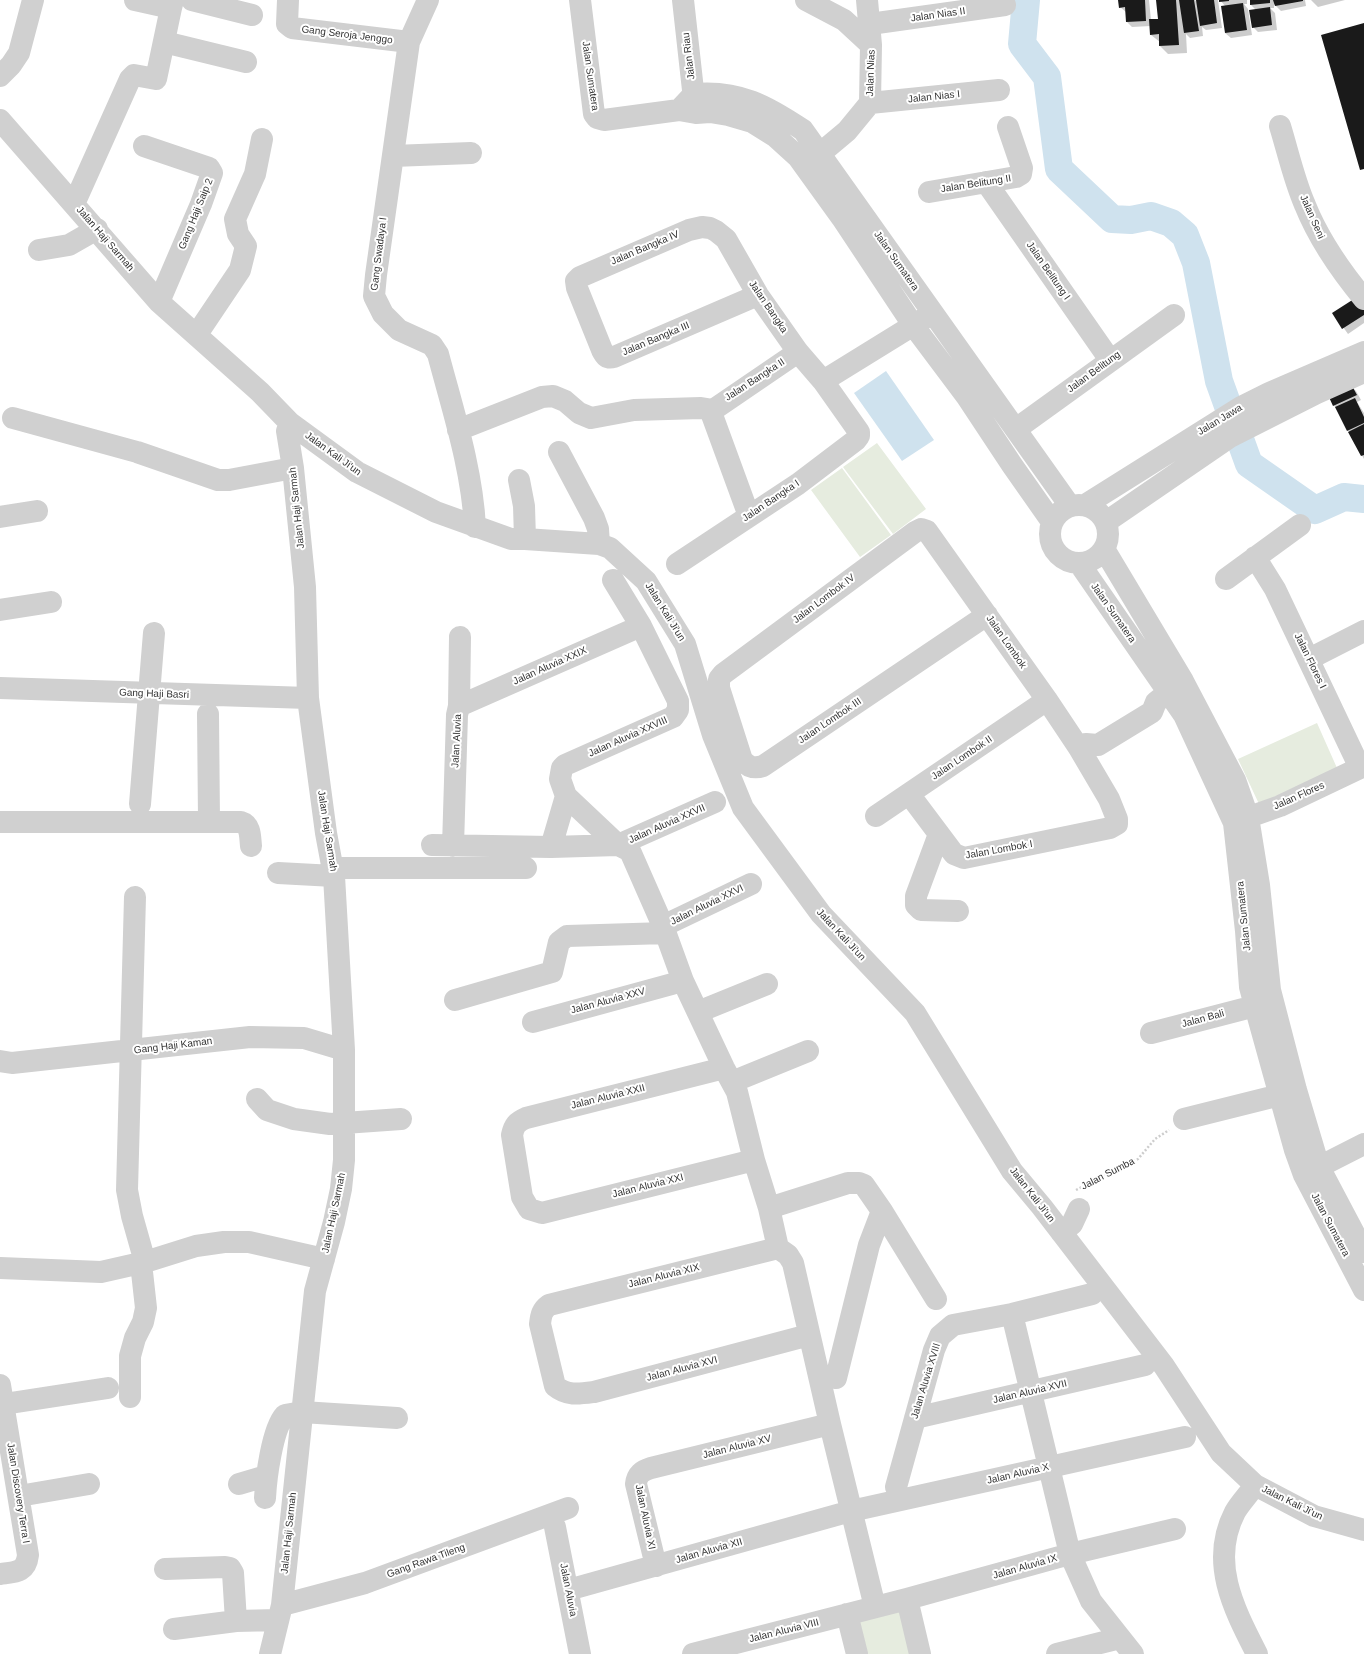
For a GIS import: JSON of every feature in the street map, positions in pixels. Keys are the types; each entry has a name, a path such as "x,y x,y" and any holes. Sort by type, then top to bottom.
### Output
{"street":[{"path":"0,76 11,65 19,53 33,0"},
{"path":"74,204 130,79 134,74 156,79 172,4 135,0"},
{"path":"192,0 252,15"},
{"name":"Gang Seroja Jenggo","path":"288,0 287,24 292,28 409,42"},
{"name":"Gang Swadaya I","path":"428,0 409,42 374,296 383,314 399,330 432,345 438,354 458,430 474,500 475,527"},
{"name":"Jalan Sumatera","path":"580,0 594,114 597,118 604,120 689,106 752,122 776,137 798,157 812,160 932,313 1016,429 1077,505"},
{"name":"Jalan Riau","path":"683,0 689,106"},
{"path":"806,0 871,34"},
{"name":"Jalan Nias","path":"812,160 847,131 870,103 871,34 867,0"},
{"name":"Jalan Nias II","path":"871,34 1005,6"},
{"path":"164,42 246,62"},
{"name":"Jalan Nias I","path":"870,103 999,90"},
{"name":"Jalan Haji Sarmah","path":"0,120 97,229 159,302 197,334 260,392 290,423 287,431 293,468 305,587 308,698 333,872 344,1050 344,1160 341,1189 315,1291 280,1613 270,1654"},
{"name":"Jalan Seni","path":"1280,126 1304,205 1321,240 1341,271 1364,299"},
{"name":"Jalan Belitung II","path":"929,192 1016,177 1021,174 1022,168 1008,127"},
{"path":"197,334 240,270 246,246 238,234 235,219 255,174 262,139"},
{"name":"Gang Haji Saip 2","path":"144,146 209,168 212,173 201,204 159,302"},
{"path":"393,156 471,153"},
{"name":"Jalan Sumatera","path":"812,160 842,218 913,325 967,397 1052,522"},
{"name":"Jalan Belitung I","path":"986,182 1110,360"},
{"name":"Jalan Bangka IV","path":"576,281 580,277 689,230 702,227 716,231"},
{"path":"39,250 69,245 97,229"},
{"name":"Jalan Bangka","path":"716,231 726,240 758,295 798,352 823,382 859,432"},
{"name":"Jalan Bangka III","path":"576,281 576,288 602,350 605,356 609,358 758,295"},
{"path":"823,382 932,313"},
{"name":"Jalan Belitung","path":"1016,429 1110,360 1174,316"},
{"name":"Jalan Bangka II","path":"713,410 798,352"},
{"name":"Jalan Jawa","path":"1077,505 1226,428 1364,352"},
{"name":"Jalan Jawa","path":"1254,412 1317,393 1364,372"},
{"path":"458,430 542,397 553,396 565,401 579,413 591,418 634,410 701,408 713,410 712,415 749,516"},
{"path":"13,418 137,452 218,480 229,480 293,468"},
{"name":"Jalan Kali Ji'un","path":"290,423 357,472 436,512 511,539 599,544 610,548 646,581 685,644 713,735 743,808 821,914 915,1013 1012,1171 1164,1366 1221,1453 1256,1485 1314,1516 1364,1530"},
{"name":"Jalan Jawa","path":"1106,522 1226,428"},
{"name":"Jalan Bangka I","path":"677,564 798,484 856,440 859,436 859,432"},
{"path":"559,452 594,518 598,529 599,544"},
{"path":"518,480 524,506 525,539"},
{"path":"1077,505 1098,511 1106,522 1109,536 1104,550 1093,560 1079,563 1063,558 1052,546 1050,538 1052,522 1062,510 1077,505"},
{"path":"0,517 37,511"},
{"path":"1226,579 1300,525"},
{"name":"Jalan Lombok IV","path":"719,679 723,674 915,532 921,529 925,530 932,536"},
{"name":"Jalan Lombok","path":"932,536 1047,700 1082,746 1109,799 1117,819 1117,824"},
{"name":"Jalan Sumatera","path":"1104,550 1169,691"},
{"name":"Jalan Flores I","path":"1255,557 1275,589 1362,767"},
{"name":"Jalan Sumatera","path":"1079,563 1169,691 1184,715 1241,820 1259,885 1270,990 1296,1090 1311,1171 1364,1252"},
{"path":"613,580 641,626"},
{"path":"1,607 51,602"},
{"name":"Jalan Lombok III","path":"719,679 719,688 742,760 747,766 757,768 764,766 987,615"},
{"name":"Jalan Aluvia XXIX","path":"459,706 641,626"},
{"name":"Jalan Aluvia XXVIII","path":"566,796 560,779 562,768 565,765 676,714 679,706 678,701 641,626"},
{"path":"1309,659 1364,631"},
{"path":"140,804 154,634"},
{"name":"Jalan Aluvia","path":"460,637 459,706 443,845 551,847"},
{"name":"Gang Haji Basri","path":"0,688 308,698"},
{"path":"1082,746 1090,733 1146,701 1169,691"},
{"name":"Jalan Lombok II","path":"876,816 1047,700"},
{"path":"208,714 209,821"},
{"name":"Jalan Flores","path":"1241,820 1280,806 1362,767"},
{"name":"Jalan Lombok I","path":"909,794 954,854 958,857 969,857 1110,828 1117,824"},
{"path":"618,845 551,847 566,796 618,845 630,851 665,929 683,981 737,1092 754,1160 769,1208 778,1248 788,1255 793,1262 809,1336 875,1607"},
{"name":"Jalan Aluvia XXVII","path":"618,845 715,802"},
{"name":"Jalan Sumatera","path":"1241,820 1250,987 1280,1095 1311,1171 1363,1284"},
{"path":"0,822 209,821 246,823 251,846"},
{"path":"939,834 916,896 916,905 921,910 958,911"},
{"path":"278,873 526,868"},
{"name":"Jalan Aluvia XXVI","path":"665,929 751,884"},
{"path":"130,1397 130,1356 135,1338 143,1322 146,1308 143,1262 127,1190 135,897"},
{"path":"455,1000 552,972 559,942 567,936 665,929"},
{"name":"Jalan Aluvia XXV","path":"534,1022 683,981"},
{"path":"698,1012 767,984"},
{"name":"Jalan Bali","path":"1151,1033 1255,1006"},
{"name":"Gang Haji Kaman","path":"0,1061 12,1063 250,1037 304,1038 344,1050"},
{"path":"728,1075 808,1052"},
{"name":"Jalan Aluvia XXII","path":"542,1212 529,1209 522,1197 513,1146 513,1128 518,1122 526,1118 728,1075"},
{"path":"1184,1119 1280,1095"},
{"path":"257,1099 267,1110 294,1119 330,1124 401,1119"},
{"path":"1311,1171 1364,1144"},
{"name":"Jalan Aluvia XXI","path":"542,1212 754,1160"},
{"path":"769,1208 848,1183 859,1183 864,1185 882,1211 936,1299"},
{"path":"1061,1232 1072,1224 1074,1201"},
{"path":"836,1378 865,1259 882,1211"},
{"path":"0,1268 101,1272 143,1262 196,1246 224,1242 249,1242 324,1259"},
{"name":"Jalan Aluvia XIX","path":"555,1386 540,1324 541,1315 544,1309 549,1305 778,1248"},
{"name":"Jalan Aluvia XVIII","path":"896,1487 934,1350 940,1336 953,1325 1012,1314 1092,1294"},
{"path":"1012,1314 1070,1554 1091,1601 1127,1646"},
{"name":"Jalan Aluvia XVI","path":"555,1386 561,1391 569,1394 594,1392 809,1336"},
{"name":"Jalan Aluvia XVII","path":"915,1418 1145,1365"},
{"path":"2,1394 108,1388"},
{"name":"Jalan Discovery Terra I","path":"0,1574 22,1569 28,1562 19,1496 7,1473 2,1394"},
{"path":"265,1498 266,1476 273,1444 283,1417 287,1414 302,1412 397,1418"},
{"name":"Jalan Aluvia XV","path":"644,1470 830,1424"},
{"name":"Jalan Aluvia X","path":"851,1512 1185,1437"},
{"name":"Jalan Aluvia XI","path":"644,1470 637,1477 636,1484 656,1566"},
{"path":"239,1484 266,1476"},
{"path":"19,1496 89,1484"},
{"path":"1256,1485 1236,1511 1225,1538 1224,1550 1226,1581 1237,1615 1257,1654"},
{"name":"Gang Rawa Tileng","path":"174,1629 236,1621 280,1613 568,1508"},
{"name":"Jalan Aluvia XII","path":"568,1590 851,1512"},
{"name":"Jalan Aluvia","path":"555,1527 580,1654"},
{"name":"Jalan Aluvia IX","path":"875,1607 1070,1554 1175,1529"},
{"path":"165,1569 230,1568 233,1573 236,1621"},
{"path":"907,1599 920,1654"},
{"name":"Jalan Aluvia VIII","path":"693,1654 875,1607"},
{"path":"847,1614 857,1654"},
{"path":"1057,1654 1127,1646"}],"path":[{"name":"Jalan Sumba","path":"1074,1201 1138,1159 1155,1139 1184,1119"}],"shaded area":[{"path":"877,443 926,509 893,534 843,467"},
{"path":"842,468 891,535 860,557 811,490"},
{"path":"1317,723 1337,768 1259,804 1238,759"},
{"path":"899,1610 910,1654 866,1654 857,1620"}],"water":[{"path":"886,371 934,440 902,461 854,393"}],"building":[{"path":"1118,0 1145,0 1146,21 1126,22 1125,7 1119,8"},
{"path":"1156,0 1176,0 1179,45 1159,46 1159,34 1150,35 1149,19 1158,19"},
{"path":"1179,0 1194,0 1199,31 1184,33"},
{"path":"1196,0 1214,0 1217,23 1200,26"},
{"path":"1219,0 1229,0 1229,1 1219,2"},
{"path":"1250,0 1270,0 1270,3 1250,5"},
{"path":"1273,0 1303,0 1303,1 1275,6"},
{"path":"1243,3 1247,30 1225,33 1221,6"},
{"path":"1270,7 1272,25 1252,28 1249,10"},
{"path":"1364,23 1364,169 1360,170 1321,35"},
{"path":"1357,297 1364,307 1364,315 1342,329 1332,313"},
{"path":"1351,384 1357,395 1333,406 1328,395"},
{"path":"1355,398 1364,417 1364,423 1347,431 1335,407"},
{"path":"1364,424 1364,455 1361,456 1348,432"}],"waterway":[{"path":"1026,0 1022,44 1047,77 1059,169 1112,219 1131,220 1151,216 1171,223 1185,235 1196,263 1219,381 1249,464 1315,510 1344,497 1364,499"}]}
